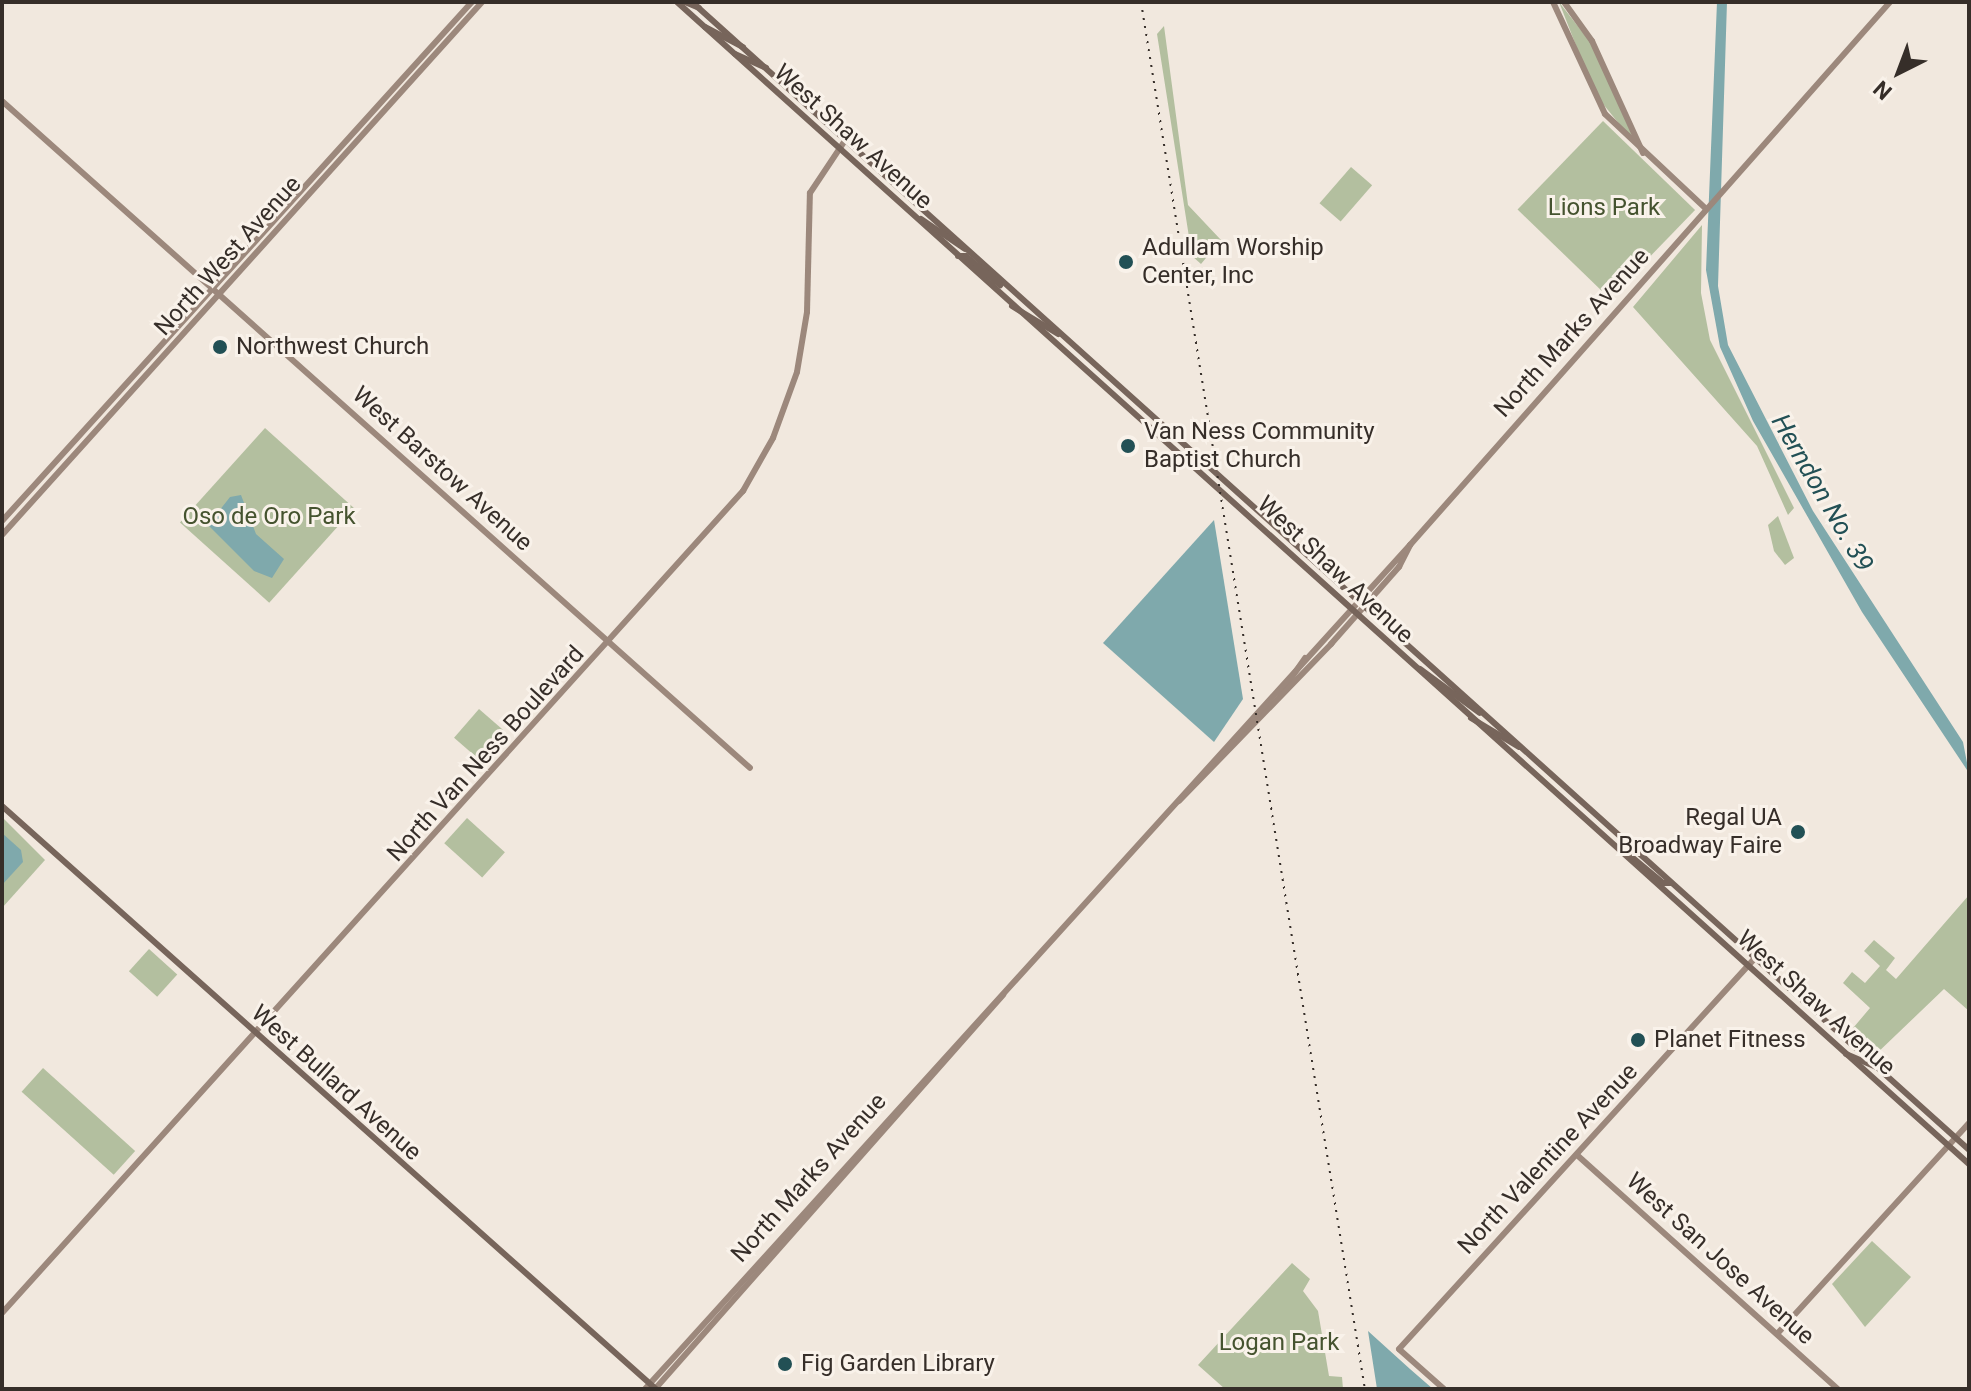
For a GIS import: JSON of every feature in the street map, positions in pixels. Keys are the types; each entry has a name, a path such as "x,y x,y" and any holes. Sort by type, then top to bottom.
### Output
{"main road":[{"name":"North West Avenue","path":"2,535 472,2"},
{"name":"North West Avenue","path":"2,521 482,2"},
{"name":"West Shaw Avenue","path":"677,2 1226,478 1356,601 1969,1150"},
{"path":"685,2 699,8"},
{"name":"West Shaw Avenue","path":"692,2 766,68 908,210 1012,306 1223,489 1348,610 1969,1164"},
{"path":"1553,2 1605,114 1706,209"},
{"path":"1564,2 1592,41 1619,108 1643,153"},
{"name":"North Marks Avenue","path":"651,1388 723,1301 1410,545 1890,2"},
{"path":"431,59 455,21"},
{"path":"705,27 743,47"},
{"path":"735,54 766,68"},
{"name":"West Barstow Avenue","path":"2,101 750,768"},
{"path":"1605,114 1619,108"},
{"name":"North Van Ness Boulevard","path":"2,1313 733,504 770,445 805,335 807,206 817,176 843,143"},
{"path":"908,210 965,249"},
{"path":"958,256 1013,294"},
{"path":"1012,306 1058,334"},
{"name":"North Marks Avenue","path":"1179,801 1275,705 1364,608 1405,560 1410,545"},
{"path":"1275,705 1305,658"},
{"path":"1403,659 1480,712"},
{"path":"1471,718 1519,747"},
{"name":"West Bullard Avenue","path":"2,806 651,1388"},
{"path":"1615,847 1671,883"},
{"name":"North Valentine Avenue","path":"1444,1389 1399,1349 1755,958"},
{"name":"North Marks Avenue","path":"651,1388 751,1283 1003,995"},
{"path":"1846,1054 1876,1067"},
{"path":"1777,1334 1969,1123"},
{"name":"West San Jose Avenue","path":"1577,1155 1838,1389"},
{"path":"751,1283 765,1256"},
{"path":"716,1322 723,1301"}],"green space":[{"path":"1559,2 1591,43 1637,146 1595,94"},
{"path":"1164,26 1188,205 1221,240 1201,264 1192,256 1157,34"},
{"name":"Lions Park","path":"1603,121 1695,210 1610,298 1518,209"},
{"path":"1351,167 1372,185 1341,222 1320,203"},
{"path":"1702,225 1701,293 1710,340 1794,508 1788,515 1757,446 1633,307"},
{"name":"Oso de Oro Park","path":"265,428 354,508 269,603 180,522"},
{"path":"1778,516 1794,558 1785,565 1774,551 1768,525"},
{"path":"479,709 509,735 484,764 454,738"},
{"path":"2,817 45,860 2,908"},
{"path":"467,818 505,852 482,877 444,843"},
{"path":"1969,895 1969,1011 1944,989 1873,1057 1848,1034 1870,1008 1843,983 1852,972 1865,983 1880,966 1864,951 1874,940 1895,958 1886,970 1896,979"},
{"path":"149,949 177,974 157,997 129,971"},
{"path":"43,1068 135,1151 114,1175 22,1092"},
{"path":"1872,1241 1911,1277 1865,1327 1832,1284"},
{"name":"Logan Park","path":"1292,1263 1310,1279 1303,1291 1318,1311 1329,1376 1342,1377 1343,1389 1225,1389 1198,1365"}],"water":[{"path":"1717,2 1727,2 1718,286 1728,345 1813,511 1963,742 1969,773 1862,612 1753,421 1720,347 1706,270"},
{"path":"241,495 256,534 284,559 272,578 254,571 208,525 230,497"},
{"path":"1214,520 1243,699 1214,742 1103,643"},
{"path":"2,833 21,850 23,862 2,885"},
{"path":"1368,1331 1410,1369 1433,1389 1377,1389"}],"railway":[{"path":"1141,2 1365,1389"}],"place":[{"name":"Adullam Worship Center, Inc","path":"1126,262"},
{"name":"Northwest Church","path":"220,347"},
{"name":"Van Ness Community Baptist Church","path":"1128,446"},
{"name":"Regal UA Broadway Faire","path":"1798,832"},
{"name":"Planet Fitness","path":"1638,1040"},
{"name":"Fig Garden Library","path":"785,1364"}],"water label":[{"name":"Herndon No. 39","path":"1822,493"}]}
